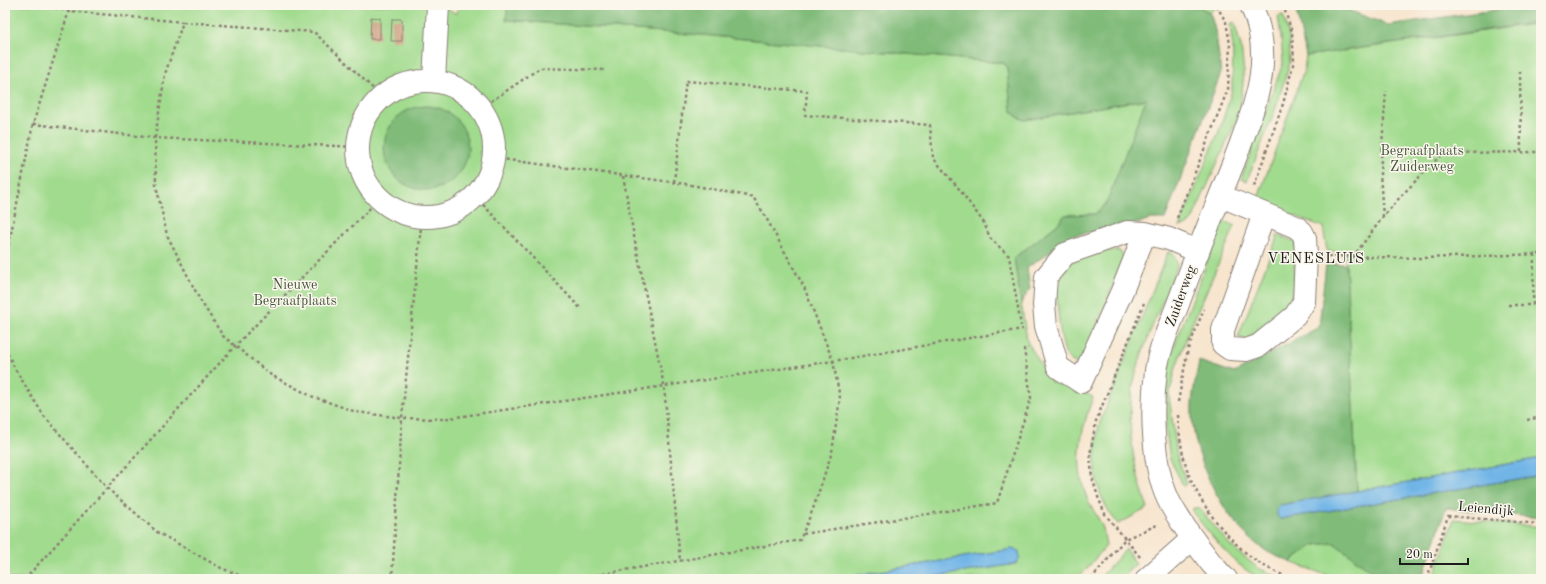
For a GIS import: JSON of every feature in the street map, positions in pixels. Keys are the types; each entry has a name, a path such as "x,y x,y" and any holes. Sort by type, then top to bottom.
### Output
{"street":[{"path":"434,81 438,5"},
{"name":"Zuiderweg","path":"1226,579 1192,539 1167,499 1162,484 1154,440 1154,394 1159,358 1198,251 1221,196 1255,106 1261,78 1263,49 1259,29 1251,5"},
{"path":"434,81 452,86 468,95 481,108 490,123 493,135 494,158 491,172 484,185 475,196 460,208 442,215 422,217 399,211 380,198 368,184 360,166 358,147 364,120 372,107 382,97 398,87 416,82 434,81"},
{"path":"1221,196 1296,227 1302,232 1306,255 1304,302 1295,316 1258,346 1246,350 1230,349 1223,344 1223,330 1264,214"},
{"path":"1145,233 1122,291 1081,382 1058,367 1048,336 1044,305 1046,277 1065,254 1127,232 1145,233 1169,239 1198,251"},
{"path":"1148,579 1192,539"}],"path":[{"path":"37,5 69,12 314,32 382,97"},
{"path":"1216,5 1226,22"},
{"path":"5,263 33,124 69,12"},
{"path":"183,22 165,74 155,138 156,185 167,235 200,300 223,336 271,375 311,396 356,412 402,418 444,419 833,361 1022,329 1048,336"},
{"path":"481,108 540,68 606,70"},
{"path":"1520,71 1521,152"},
{"path":"674,182 686,81 807,91 805,115 930,125 933,158 960,190 984,223 990,238 1009,256 1022,329"},
{"path":"1383,217 1380,172 1386,91"},
{"path":"33,124 155,138 358,147"},
{"path":"1353,257 1401,196 1443,154 1541,152"},
{"path":"494,158 674,182 753,197 804,287 833,361 840,398 832,452 813,509 800,540 572,579"},
{"path":"623,176 664,386 680,561"},
{"path":"475,196 581,309"},
{"path":"25,579 235,346 380,198"},
{"path":"392,579 402,418 422,217"},
{"path":"1533,305 1534,254"},
{"path":"1306,255 1423,258 1541,254"},
{"name":"Zuiderweg","path":"1177,407 1188,349 1206,305"},
{"path":"1508,305 1541,305"},
{"path":"803,534 997,503 1031,398 1024,349 1048,336"},
{"path":"5,348 15,369 44,416 107,488 157,532 221,568 249,579"},
{"path":"1178,413 1183,454 1189,474 1200,499 1218,524 1237,545 1258,562 1292,579"},
{"path":"1527,420 1541,417"},
{"name":"Leiendijk","path":"1427,579 1448,516 1541,524"},
{"path":"1091,579 1125,539"}],"green space":[{"name":"Nieuwe Begraafplaats","path":"5,5 441,5 457,14 458,5 508,5 506,20 702,35 1004,63 1007,68 1011,108 1016,116 1025,120 1147,99 1106,204 1095,214 1065,215 1058,224 1014,258 1027,341 1051,382 1067,385 1093,397 1082,434 1080,447 1080,473 1087,498 1103,528 1106,546 1078,579 920,579 1016,564 1012,549 833,579 5,579"},
{"path":"508,5 1198,5 1211,15 1216,34 1221,73 1165,219 1151,219 1135,224 1074,235 1027,268 1030,289 1021,303 1014,258 1058,224 1065,215 1095,214 1106,204 1146,99 1025,120 1016,116 1011,108 1007,68 1004,63 702,35 506,20"},
{"path":"1198,5 1213,5 1214,9 1209,13"},
{"path":"1295,5 1327,5 1340,7 1388,25 1530,5 1541,5 1541,22 1306,56"},
{"path":"1283,15 1289,35 1290,63 1275,110 1247,181 1241,179 1283,63 1278,16"},
{"path":"1234,22 1241,46 1244,72 1240,112 1192,220 1187,225 1179,227 1221,126 1232,90 1233,47 1230,25"},
{"name":"Begraafplaats Zuiderweg","path":"1541,23 1541,458 1357,491 1346,252 1327,251 1323,227 1257,201 1304,70 1306,56"},
{"path":"426,106 434,107 449,113 461,125 467,140 467,156 461,171 449,183 434,189 426,190 418,189 403,183 391,171 385,156 384,148 385,140 391,125 403,113 418,107"},
{"path":"1223,221 1235,226 1189,331 1176,367 1169,396 1177,456 1187,484 1184,487 1170,459 1166,430 1166,383 1170,357"},
{"path":"1278,235 1296,242 1293,294 1288,306 1246,340 1238,337"},
{"path":"1114,250 1120,251 1124,257 1081,367 1068,358 1062,343 1056,281 1071,261 1097,253"},
{"path":"1168,252 1175,257 1177,267 1140,360 1132,390 1130,424 1134,458 1142,492 1148,508 1118,524 1103,501 1096,476 1095,449 1097,436 1100,422"},
{"path":"1326,264 1346,264 1357,491 1280,505 1280,519 1541,475 1541,518 1446,508 1422,579 1393,579 1370,570 1334,543 1314,545 1290,562 1268,552 1253,541 1239,527 1215,492 1206,473 1194,433 1192,402 1199,361 1234,373 1319,327"},
{"path":"1193,508 1199,508 1231,546 1258,568 1284,579 1265,580 1243,568 1216,541 1193,513"},
{"path":"1454,519 1541,527 1541,579 1433,579"},
{"path":"1334,543 1370,570 1393,579 1337,579 1290,562 1314,545"},
{"path":"1126,549 1136,564 1120,579 1099,579"}],"water":[{"path":"1541,458 1541,475 1280,519 1277,516 1277,508 1280,505"},
{"path":"1012,549 1019,551 1020,557 1016,564 920,579 833,579"}],"building":[{"path":"371,17 380,18 380,39 370,39"},
{"path":"392,19 402,19 402,41 391,41"}],"district":[{"name":"VENESLUIS","path":"1316,259"}]}
